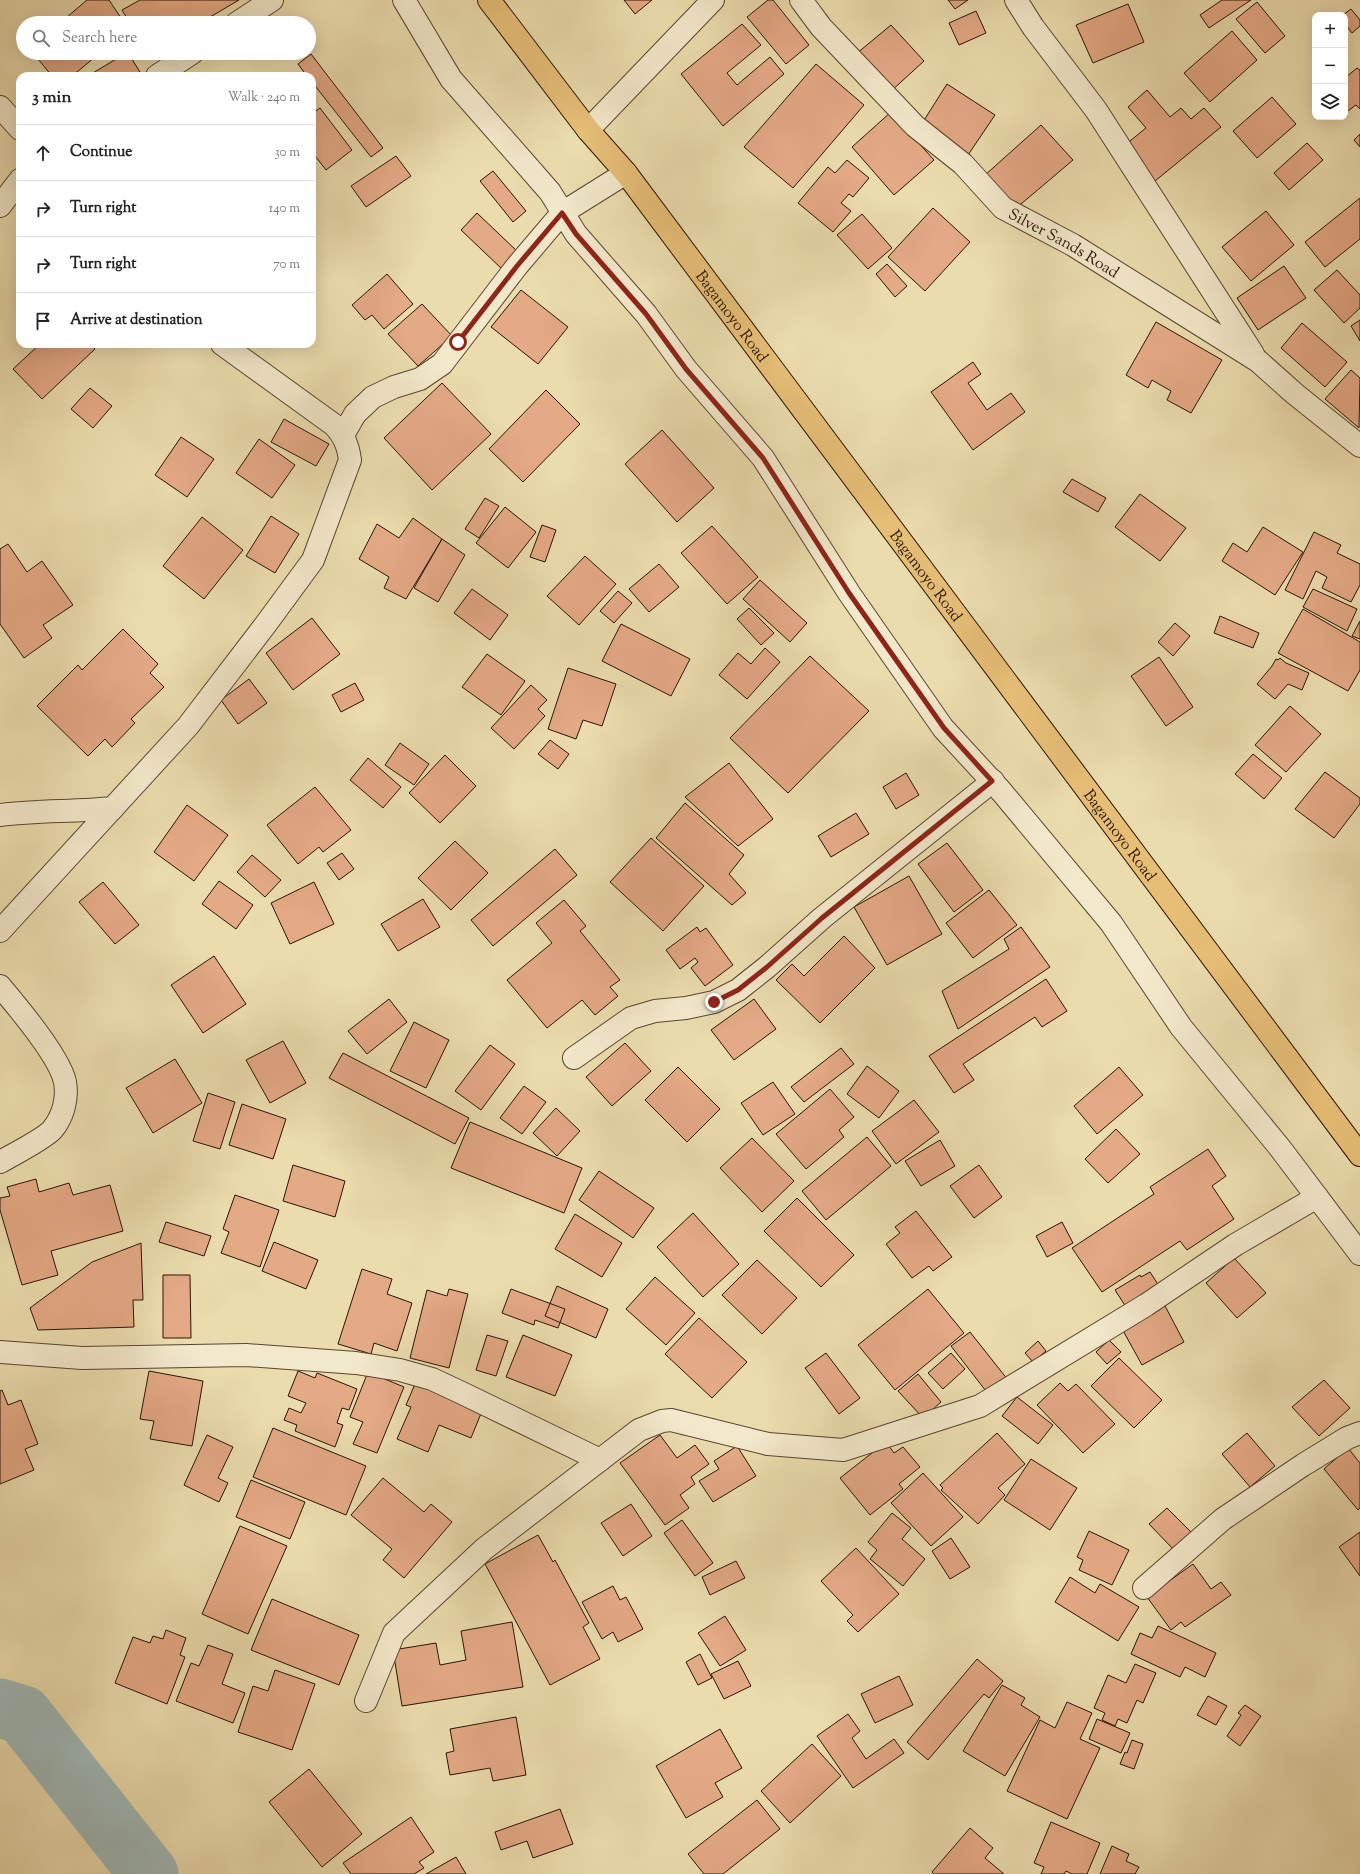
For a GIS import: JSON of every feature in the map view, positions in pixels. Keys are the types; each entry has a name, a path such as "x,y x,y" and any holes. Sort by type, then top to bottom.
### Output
{"highway":[{"name":"Bagamoyo Road","path":"489,0 588,130 626,173 1360,1155"}],"street":[{"path":"248,16 272,0"},
{"path":"404,0 451,79 550,192 576,234 646,314 686,369 763,458 849,593 944,728 992,781 1110,923 1181,1027 1317,1197 1360,1254"},
{"path":"588,130 712,0"},
{"name":"Silver Sands Road","path":"801,0 821,27 915,126 963,164 1003,208 1073,245 1258,361 1295,394 1360,446"},
{"path":"1016,0 1033,27 1096,110 1258,361"},
{"path":"163,72 181,60"},
{"path":"0,107 16,125"},
{"path":"343,435 355,414 372,397 394,387 420,379 442,364 517,266 562,213 626,173"},
{"path":"0,206 16,185"},
{"path":"0,931 188,726 313,560 350,460 348,447 343,435 334,425 228,348"},
{"path":"574,1058 631,1018 655,1011 686,1008 714,1002 738,990 767,967 822,918 992,781"},
{"path":"0,815 42,811 72,811 112,808"},
{"path":"0,986 17,1006 59,1065 65,1082 66,1100 61,1117 51,1131 0,1162"},
{"path":"366,1701 394,1633 484,1549 639,1430 662,1421 671,1420 768,1444 843,1450 980,1406 1146,1305 1235,1245 1317,1197"},
{"path":"0,1352 82,1358 246,1355 356,1363 400,1370 432,1379 450,1387 600,1460"},
{"path":"1144,1588 1223,1519 1309,1461 1347,1438 1360,1433"}],"building":[{"path":"87,0 109,0 120,16 68,16"},
{"path":"140,0 239,0 212,16 126,16 122,10"},
{"path":"624,0 652,0 635,14"},
{"path":"768,0 773,0 809,45 786,64 747,17"},
{"path":"948,0 968,0 955,9"},
{"path":"1222,0 1251,0 1209,28 1200,15"},
{"path":"1257,2 1285,36 1265,53 1236,19"},
{"path":"1128,4 1144,42 1093,63 1076,25"},
{"path":"1351,9 1360,20 1360,26 1352,33 1348,28 1347,12"},
{"path":"976,11 986,33 959,45 949,23"},
{"path":"742,24 761,45 727,73 737,85 770,57 784,74 723,126 681,74"},
{"path":"891,25 924,61 890,92 856,54"},
{"path":"1232,31 1257,60 1210,102 1184,73"},
{"path":"39,60 91,60 77,72 49,72"},
{"path":"114,60 132,60 140,72 95,72"},
{"path":"303,60 316,60 383,148 371,157 316,87 316,72 304,72 298,64"},
{"path":"816,64 864,105 793,188 744,147"},
{"path":"1357,68 1360,70 1360,109 1356,105 1348,111 1348,76"},
{"path":"947,84 995,115 968,155 921,125"},
{"path":"1147,90 1170,117 1181,108 1191,119 1204,108 1221,127 1155,181 1125,145 1146,128 1128,107"},
{"path":"1272,97 1296,124 1257,158 1233,131"},
{"path":"320,108 352,150 326,170 316,157 316,111"},
{"path":"891,112 934,160 894,195 852,147"},
{"path":"1041,125 1073,160 1014,210 984,176"},
{"path":"1360,134 1360,147 1354,140"},
{"path":"1307,143 1323,160 1289,190 1274,173"},
{"path":"396,156 411,176 366,207 351,186"},
{"path":"847,160 869,178 853,197 849,194 841,203 851,211 833,232 798,203 828,167 835,173"},
{"path":"493,171 526,211 513,222 480,181"},
{"path":"1360,198 1360,239 1325,267 1305,242"},
{"path":"933,208 970,242 925,291 888,257"},
{"path":"1266,211 1294,245 1251,281 1222,247"},
{"path":"477,213 519,253 503,270 461,230"},
{"path":"862,214 892,248 868,269 837,235"},
{"path":"887,264 907,286 895,297 876,274"},
{"path":"1284,266 1306,298 1258,330 1237,298"},
{"path":"1337,270 1360,295 1360,308 1344,323 1314,290"},
{"path":"387,274 413,304 384,329 372,315 365,320 352,305"},
{"path":"521,290 568,327 538,364 491,327"},
{"path":"422,304 452,336 418,366 388,334"},
{"path":"1360,320 1360,341 1351,326"},
{"path":"1156,322 1222,360 1191,413 1167,400 1171,391 1152,380 1148,388 1126,375"},
{"path":"1302,323 1347,362 1325,387 1281,348"},
{"path":"36,348 95,349 42,399 13,369"},
{"path":"973,362 981,374 968,383 987,410 1011,393 1025,412 973,450 931,392"},
{"path":"1351,370 1360,378 1359,428 1325,399"},
{"path":"442,383 491,434 432,490 384,438"},
{"path":"90,388 112,406 93,428 71,409"},
{"path":"546,390 580,424 523,482 489,449"},
{"path":"284,419 329,444 316,466 271,442"},
{"path":"662,430 714,488 677,522 625,464"},
{"path":"181,437 214,459 187,497 155,475"},
{"path":"259,439 295,465 272,498 236,473"},
{"path":"1072,479 1106,498 1098,512 1063,492"},
{"path":"1140,494 1186,528 1160,561 1115,527"},
{"path":"485,498 499,506 479,538 465,529"},
{"path":"505,507 536,532 508,568 476,543"},
{"path":"271,516 299,534 275,573 246,556"},
{"path":"202,517 243,550 204,599 163,566"},
{"path":"413,518 442,539 406,599 384,588 389,577 359,559 377,524 399,538"},
{"path":"542,525 556,530 545,562 530,557"},
{"path":"712,526 758,577 727,604 681,553"},
{"path":"1263,527 1303,552 1275,595 1222,561 1233,543 1247,552"},
{"path":"1314,532 1341,545 1337,553 1360,564 1360,585 1351,602 1322,588 1327,577 1316,571 1303,599 1285,590"},
{"path":"442,539 465,555 438,602 414,588"},
{"path":"8,544 27,572 42,561 73,605 43,625 52,638 24,658 0,624 0,549"},
{"path":"585,556 616,584 579,625 547,596"},
{"path":"659,564 679,587 649,612 629,589"},
{"path":"760,580 807,623 790,642 743,599"},
{"path":"472,589 508,615 490,640 454,613"},
{"path":"1313,589 1357,609 1347,631 1303,607"},
{"path":"618,591 632,603 614,623 600,611"},
{"path":"749,608 774,633 761,645 737,619"},
{"path":"1303,609 1360,642 1360,670 1348,691 1278,653"},
{"path":"1220,616 1259,633 1253,648 1214,633"},
{"path":"312,618 340,654 293,690 266,653"},
{"path":"1360,621 1360,639 1352,636"},
{"path":"1175,623 1190,636 1173,656 1158,642"},
{"path":"621,624 690,659 671,696 602,661"},
{"path":"123,629 158,664 150,673 164,687 131,719 135,723 112,747 105,739 88,756 37,706 78,665 82,670"},
{"path":"765,648 780,662 747,699 719,675 738,653 751,664"},
{"path":"487,654 525,681 501,715 462,687"},
{"path":"810,656 869,711 788,793 730,738"},
{"path":"1159,657 1193,707 1166,726 1131,676"},
{"path":"1280,658 1286,663 1309,673 1302,690 1288,684 1275,699 1257,684 1276,659 1278,660"},
{"path":"568,668 616,684 602,726 583,720 576,739 548,729"},
{"path":"249,679 267,703 238,724 221,700"},
{"path":"355,683 364,700 341,712 332,695"},
{"path":"531,685 547,700 538,709 545,716 514,749 491,728"},
{"path":"1290,706 1321,734 1286,772 1255,745"},
{"path":"550,740 569,754 558,769 538,754"},
{"path":"400,743 429,764 414,785 385,765"},
{"path":"1253,754 1282,778 1264,799 1235,774"},
{"path":"445,755 476,786 440,823 409,793"},
{"path":"368,758 401,787 383,808 350,780"},
{"path":"729,763 773,819 738,846 685,797"},
{"path":"1325,772 1360,798 1360,804 1334,838 1295,809"},
{"path":"906,773 919,795 896,809 883,787"},
{"path":"315,787 351,830 323,852 319,847 298,864 267,825"},
{"path":"685,803 744,855 729,874 746,893 732,905 656,838"},
{"path":"187,805 228,835 194,881 154,852"},
{"path":"856,813 869,834 831,857 818,836"},
{"path":"651,838 704,886 663,931 610,882"},
{"path":"455,841 488,873 451,910 418,878"},
{"path":"947,843 983,890 954,912 918,864"},
{"path":"555,849 577,875 493,946 471,920"},
{"path":"342,853 354,869 339,880 327,863"},
{"path":"252,855 281,880 265,897 237,872"},
{"path":"909,876 942,934 887,965 854,907"},
{"path":"219,881 253,905 236,929 202,904"},
{"path":"103,882 139,925 115,944 79,902"},
{"path":"314,882 334,924 290,944 271,903"},
{"path":"989,890 1017,925 973,958 946,923"},
{"path":"423,899 440,927 398,951 381,924"},
{"path":"564,900 586,926 580,931 620,980 610,987 618,996 595,1015 582,1000 547,1028 507,980 552,943 536,923"},
{"path":"697,927 700,932 706,928 733,965 705,986 691,968 698,962 695,958 680,969 666,950"},
{"path":"1021,927 1050,967 958,1029 942,991 1009,949 1004,939"},
{"path":"844,936 875,968 820,1023 776,980 792,964 804,976"},
{"path":"214,956 246,1004 203,1033 171,985"},
{"path":"1046,979 1067,1011 1042,1027 1035,1017 963,1064 974,1080 954,1093 929,1056"},
{"path":"389,999 407,1022 367,1054 348,1031"},
{"path":"754,999 776,1029 734,1060 711,1030"},
{"path":"414,1022 449,1040 426,1088 390,1071"},
{"path":"283,1041 306,1083 270,1103 246,1060"},
{"path":"625,1043 651,1071 612,1106 586,1077"},
{"path":"490,1045 515,1064 481,1110 455,1091"},
{"path":"841,1048 854,1064 804,1102 791,1087"},
{"path":"343,1053 469,1118 455,1144 329,1078"},
{"path":"175,1059 202,1103 153,1133 126,1088"},
{"path":"867,1066 899,1091 879,1118 847,1094"},
{"path":"678,1067 720,1109 687,1142 645,1100"},
{"path":"1119,1067 1143,1095 1097,1134 1074,1106"},
{"path":"773,1082 795,1114 763,1135 741,1103"},
{"path":"524,1086 546,1102 522,1134 500,1118"},
{"path":"830,1089 854,1117 839,1130 844,1137 806,1169 776,1134"},
{"path":"208,1093 235,1102 220,1149 193,1141"},
{"path":"914,1100 939,1132 896,1164 872,1131"},
{"path":"242,1104 286,1119 273,1159 229,1145"},
{"path":"556,1108 580,1131 557,1156 533,1133"},
{"path":"470,1122 582,1168 564,1213 451,1168"},
{"path":"1116,1129 1140,1154 1108,1183 1085,1159"},
{"path":"867,1137 891,1166 826,1220 802,1191"},
{"path":"752,1138 794,1181 762,1212 720,1168"},
{"path":"940,1140 955,1166 921,1186 905,1161"},
{"path":"1208,1149 1226,1176 1212,1186 1234,1219 1187,1250 1180,1241 1102,1292 1072,1248 1154,1194 1150,1187"},
{"path":"293,1165 345,1181 335,1217 283,1201"},
{"path":"979,1165 1002,1197 974,1218 950,1186"},
{"path":"599,1171 654,1208 633,1238 579,1200"},
{"path":"36,1179 39,1192 69,1183 73,1195 110,1185 123,1231 51,1251 58,1275 22,1285 0,1210 0,1198 10,1196 7,1187"},
{"path":"235,1195 279,1210 260,1267 221,1253 229,1232 223,1229"},
{"path":"797,1198 854,1255 821,1287 764,1231"},
{"path":"916,1211 952,1257 933,1271 929,1266 912,1278 886,1244 900,1233 895,1227"},
{"path":"693,1213 739,1264 703,1297 657,1247"},
{"path":"575,1214 622,1243 602,1277 555,1249"},
{"path":"166,1222 211,1236 204,1256 159,1242"},
{"path":"1062,1222 1073,1243 1047,1257 1036,1236"},
{"path":"274,1242 318,1260 306,1289 262,1271"},
{"path":"141,1243 143,1300 133,1300 134,1327 38,1330 30,1308 92,1262"},
{"path":"1234,1258 1266,1293 1237,1318 1206,1283"},
{"path":"757,1260 797,1298 762,1334 722,1295"},
{"path":"362,1269 392,1279 387,1294 412,1303 397,1351 374,1343 371,1354 338,1344"},
{"path":"1150,1272 1159,1286 1126,1307 1115,1290 1140,1275 1141,1277"},
{"path":"163,1275 190,1275 191,1338 163,1338"},
{"path":"655,1277 695,1313 666,1345 626,1309"},
{"path":"557,1286 608,1309 596,1338 545,1316"},
{"path":"449,1289 468,1294 449,1368 410,1358 427,1290 447,1296"},
{"path":"511,1289 565,1309 558,1328 535,1320 534,1325 502,1313"},
{"path":"928,1289 964,1333 895,1390 858,1345"},
{"path":"1164,1304 1184,1342 1142,1365 1121,1327"},
{"path":"699,1318 747,1362 712,1398 665,1354"},
{"path":"970,1332 1008,1380 989,1395 951,1346"},
{"path":"487,1335 508,1341 496,1376 476,1370"},
{"path":"523,1335 572,1355 555,1396 506,1377"},
{"path":"1109,1340 1121,1352 1107,1364 1096,1352"},
{"path":"1038,1341 1046,1351 1033,1362 1025,1353"},
{"path":"826,1353 860,1398 839,1414 805,1368"},
{"path":"951,1353 965,1369 943,1389 928,1373"},
{"path":"1119,1358 1162,1400 1134,1428 1091,1386"},
{"path":"149,1371 203,1381 192,1446 150,1439 154,1421 140,1419"},
{"path":"298,1371 315,1378 317,1373 357,1389 349,1410 342,1408 337,1423 343,1425 335,1447 295,1431 297,1425 284,1420 289,1408 301,1413 306,1403 288,1396"},
{"path":"368,1372 404,1387 377,1453 353,1444 363,1422 350,1417"},
{"path":"918,1374 941,1402 923,1418 898,1391"},
{"path":"1324,1380 1350,1408 1319,1436 1292,1407"},
{"path":"1060,1383 1068,1391 1076,1384 1115,1424 1083,1453 1037,1405"},
{"path":"415,1384 482,1411 471,1438 439,1425 428,1452 397,1439 411,1407 406,1405"},
{"path":"2,1390 8,1405 21,1400 38,1444 25,1449 34,1470 0,1484 0,1391"},
{"path":"1017,1397 1053,1425 1038,1444 1002,1416"},
{"path":"273,1428 366,1466 346,1515 253,1477"},
{"path":"997,1433 1025,1464 998,1488 1005,1495 978,1524 941,1490 943,1488 940,1485"},
{"path":"1247,1433 1275,1466 1250,1487 1222,1454"},
{"path":"207,1435 233,1447 218,1478 228,1483 219,1502 184,1485"},
{"path":"660,1435 677,1458 695,1445 709,1464 691,1477 695,1484 680,1495 689,1508 665,1525 620,1463"},
{"path":"886,1442 894,1453 903,1447 920,1467 899,1484 903,1489 870,1515 840,1478"},
{"path":"737,1446 756,1476 713,1502 699,1481 719,1469 714,1461"},
{"path":"1348,1448 1360,1463 1360,1508 1358,1510 1324,1469"},
{"path":"1031,1459 1077,1488 1050,1530 1004,1500"},
{"path":"923,1473 963,1517 931,1546 891,1503"},
{"path":"383,1478 424,1512 431,1504 452,1522 404,1578 383,1560 392,1549 351,1515"},
{"path":"251,1480 305,1502 290,1539 236,1517"},
{"path":"631,1504 652,1536 623,1556 601,1523"},
{"path":"1167,1508 1192,1533 1174,1550 1149,1524"},
{"path":"892,1513 911,1528 902,1539 925,1559 903,1586 870,1559 877,1550 868,1542"},
{"path":"682,1520 713,1563 695,1576 664,1533"},
{"path":"240,1526 287,1546 248,1634 202,1614"},
{"path":"1089,1531 1129,1550 1112,1585 1079,1570 1083,1560 1077,1557"},
{"path":"1360,1532 1360,1576 1339,1547"},
{"path":"538,1535 553,1562 555,1560 589,1623 583,1627 600,1659 550,1685 485,1564"},
{"path":"951,1538 970,1567 950,1579 932,1551"},
{"path":"856,1548 899,1594 858,1632 847,1621 853,1615 821,1581"},
{"path":"736,1561 745,1578 710,1595 702,1577"},
{"path":"1193,1564 1211,1589 1221,1582 1231,1595 1185,1627 1181,1622 1171,1630 1147,1597"},
{"path":"1070,1577 1095,1593 1100,1584 1139,1607 1118,1641 1055,1602"},
{"path":"613,1586 620,1600 626,1597 643,1629 618,1642 613,1632 602,1639 582,1602"},
{"path":"272,1599 359,1635 339,1685 251,1650"},
{"path":"725,1616 746,1650 720,1666 698,1633"},
{"path":"512,1622 523,1687 402,1706 393,1650 436,1643 440,1665 466,1660 461,1631"},
{"path":"1158,1626 1216,1653 1205,1677 1185,1667 1180,1677 1131,1654 1140,1633 1152,1638"},
{"path":"166,1630 186,1638 180,1655 185,1657 167,1704 115,1683 133,1637 150,1643 153,1636 163,1639"},
{"path":"208,1645 233,1654 222,1684 245,1693 233,1723 176,1701 191,1663 199,1666"},
{"path":"700,1654 712,1678 698,1685 686,1662"},
{"path":"977,1659 1003,1681 989,1698 984,1694 928,1760 907,1742"},
{"path":"738,1661 751,1686 724,1699 711,1674"},
{"path":"1135,1664 1156,1673 1143,1703 1137,1700 1127,1723 1118,1719 1115,1726 1102,1720 1105,1713 1094,1708 1108,1675 1126,1683"},
{"path":"275,1670 315,1684 292,1750 238,1732 253,1686 268,1691"},
{"path":"899,1676 913,1705 875,1723 861,1694"},
{"path":"1002,1685 1025,1698 1021,1705 1040,1717 1005,1776 963,1751"},
{"path":"1208,1696 1227,1706 1216,1725 1197,1715"},
{"path":"1067,1702 1092,1713 1080,1739 1100,1748 1067,1819 1007,1791 1040,1720 1055,1728"},
{"path":"1245,1705 1261,1716 1240,1746 1227,1736 1241,1715 1238,1713"},
{"path":"848,1714 860,1731 852,1738 866,1759 894,1739 904,1753 853,1788 817,1736"},
{"path":"516,1717 526,1775 493,1781 490,1768 450,1775 446,1753 454,1751 450,1729"},
{"path":"1097,1719 1130,1733 1121,1753 1089,1739"},
{"path":"720,1729 742,1768 715,1783 723,1797 686,1818 656,1766"},
{"path":"1132,1740 1143,1744 1134,1769 1120,1764 1125,1752 1127,1753"},
{"path":"812,1744 841,1776 790,1823 761,1791"},
{"path":"309,1769 362,1834 322,1867 269,1802"},
{"path":"757,1800 780,1829 723,1874 704,1874 688,1854"},
{"path":"560,1809 573,1844 533,1858 527,1841 501,1850 495,1832"},
{"path":"411,1817 434,1852 419,1862 424,1868 414,1874 351,1874 343,1863"},
{"path":"1051,1822 1100,1843 1087,1874 1072,1874 1066,1871 1064,1874 1041,1874 1044,1867 1034,1863"},
{"path":"970,1828 993,1848 985,1858 1004,1874 934,1874 932,1872"},
{"path":"1112,1846 1129,1854 1126,1861 1139,1867 1135,1874 1100,1874"},
{"path":"456,1857 466,1874 426,1874"}],"waterway":[{"path":"0,1708 23,1715 149,1874"}],"route":[{"path":"458,342 517,266 562,213 576,234 646,314 686,369 763,458 849,593 944,728 992,781 822,918 767,967 738,990 714,1002"}]}
